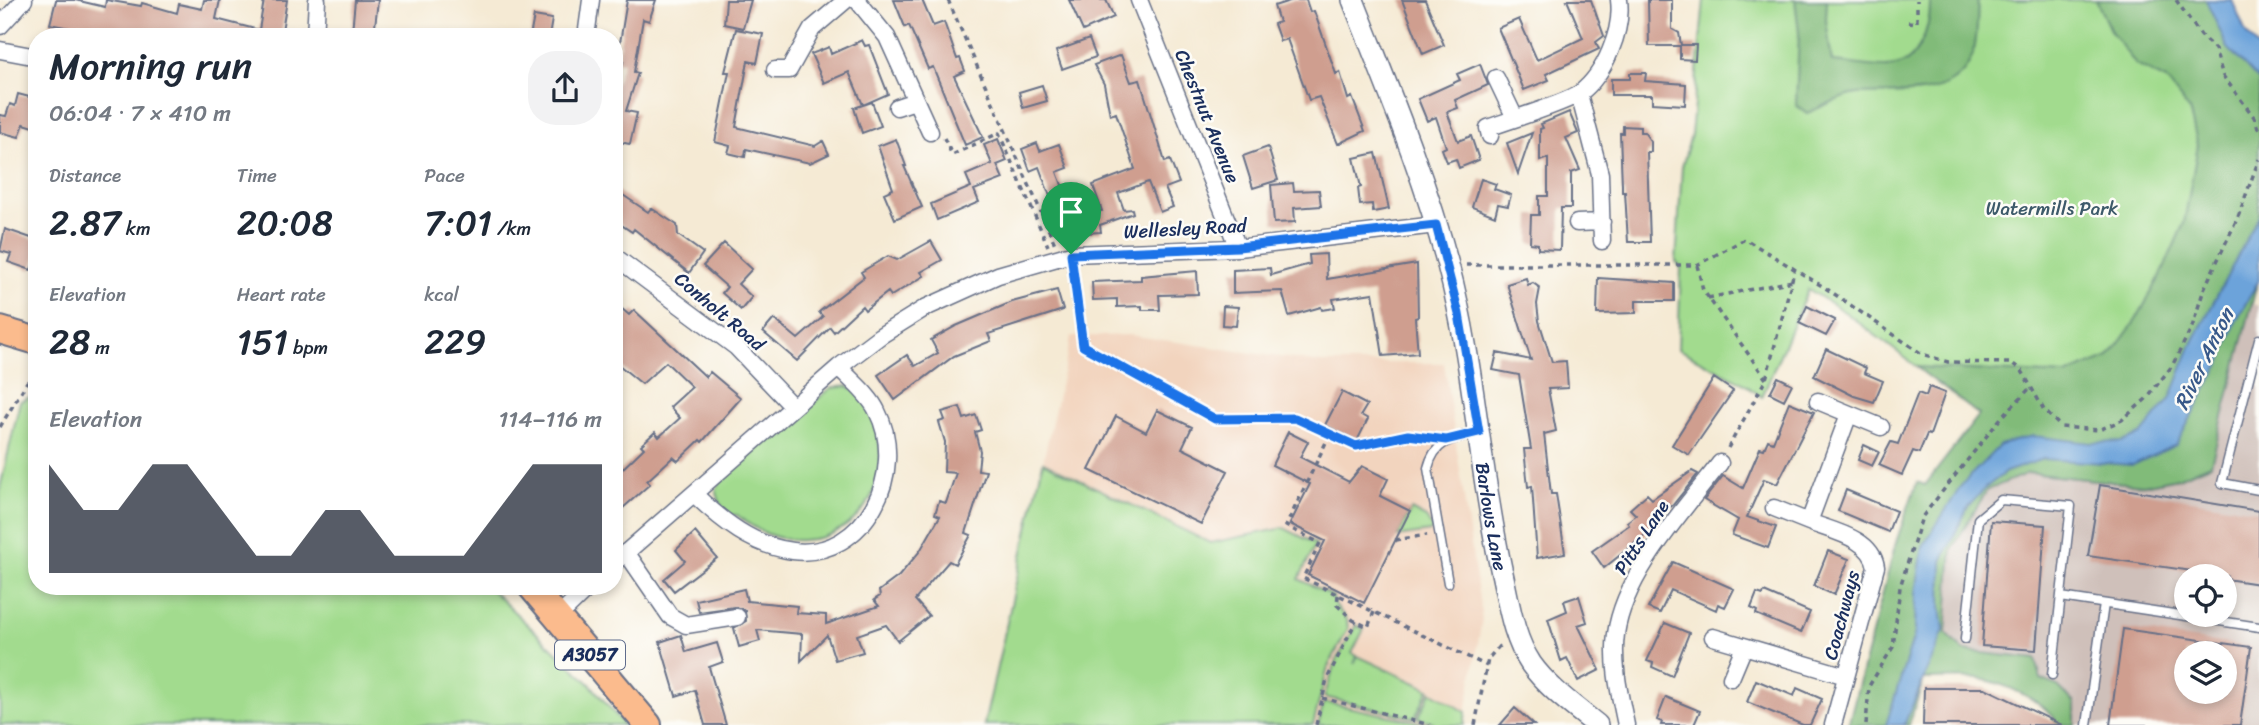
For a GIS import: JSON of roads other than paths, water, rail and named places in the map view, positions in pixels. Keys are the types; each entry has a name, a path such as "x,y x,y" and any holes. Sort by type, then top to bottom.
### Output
{"main road":[{"path":"0,330 28,338"},
{"name":"A3057","path":"539,595 648,725"}],"street":[{"path":"0,26 24,0"},
{"path":"315,28 317,0"},
{"path":"587,28 591,0"},
{"path":"775,70 789,70 812,29 846,0"},
{"path":"857,0 887,37 930,132"},
{"name":"Chestnut Avenue","path":"1139,0 1238,247"},
{"name":"Barlows Lane","path":"1353,0 1449,265 1479,432 1490,520 1514,629 1531,664 1562,696 1597,725"},
{"path":"1490,136 1488,128 1579,94 1602,65 1612,44 1618,24 1619,0"},
{"path":"0,50 28,55"},
{"path":"1496,78 1514,118"},
{"path":"1579,94 1601,174 1602,241"},
{"path":"897,107 915,100"},
{"path":"1577,223 1602,222"},
{"name":"Wellesley Road","path":"623,554 839,367 925,308 998,275 1061,256 1238,247 1436,225"},
{"name":"Conholt Road","path":"623,263 736,347 793,407"},
{"path":"694,494 752,540 778,549 812,551 845,539 859,526 881,495 887,474 887,449 877,410 839,367"},
{"path":"1818,401 1881,426"},
{"path":"1809,522 1849,414"},
{"name":"Pitts Lane","path":"1626,725 1615,657 1616,633 1623,608 1643,568 1720,463"},
{"name":"Coachways","path":"1774,508 1857,542 1870,550 1875,558 1873,578 1833,725"},
{"path":"623,561 670,616 686,625 737,617"},
{"path":"558,617 581,595"},
{"name":"Coachways","path":"1713,637 1846,676"},
{"path":"1731,678 1744,647"}],"lane":[{"path":"1061,256 1083,346 1215,419"},
{"path":"2259,339 2222,483 2259,490"},
{"path":"1448,583 1429,468 1431,455 1446,440 1479,432"},
{"path":"1965,639 1978,519 2001,500 2071,506 2052,675"},
{"path":"2061,597 2259,627"},
{"path":"2087,725 2104,604"}],"water":[{"path":"2206,0 2232,0 2246,33 2259,48 2259,81 2227,47"},
{"name":"River Anton","path":"2259,215 2259,280 2236,321 2223,358 2176,445 2133,465 2043,459 2006,472 1985,488 1968,507 1942,561 1941,606 1944,630 1904,725 1886,725 1915,632 1916,593 1923,546 1963,483 2000,445 2033,436 2091,443 2122,442 2141,435 2170,399 2192,344"}],"park label":[{"name":"Watermills Park","path":"2052,208"}]}
